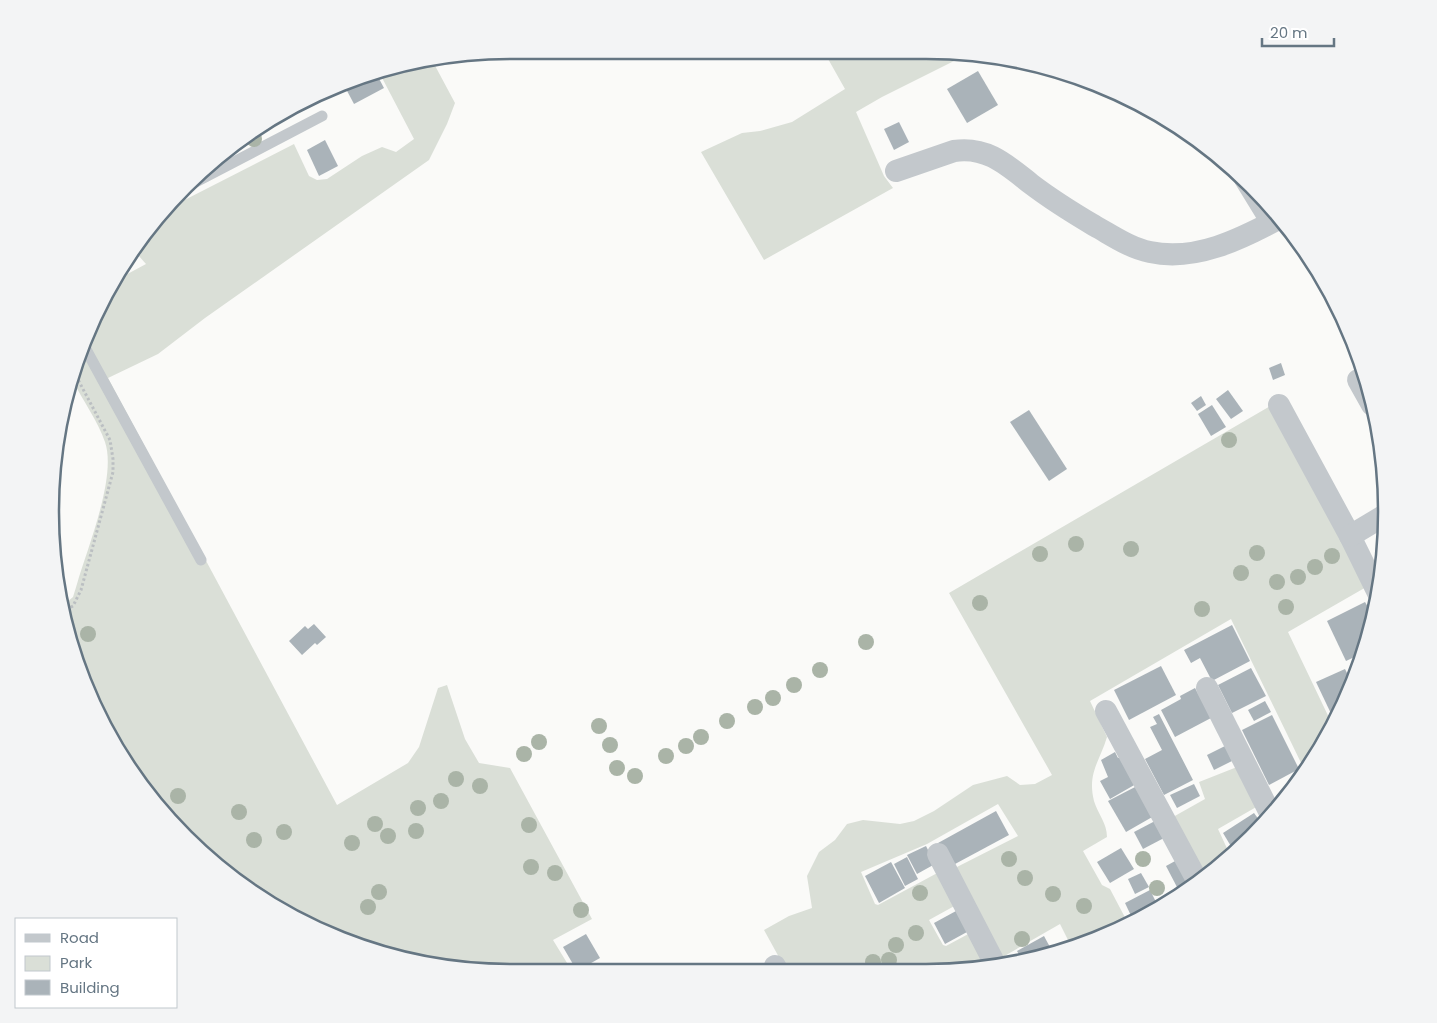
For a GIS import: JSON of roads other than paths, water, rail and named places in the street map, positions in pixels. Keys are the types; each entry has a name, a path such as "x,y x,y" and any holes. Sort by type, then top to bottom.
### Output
{"street":[{"path":"896,170 954,151 964,149 983,152 1002,161 1066,210 1125,243 1150,252 1179,253 1215,248 1274,222"},
{"path":"1279,405 1350,536 1373,582"},
{"path":"1350,536 1378,519"},
{"path":"1207,688 1267,809"},
{"path":"1106,711 1195,876"},
{"path":"938,854 992,959"}],"lane":[{"path":"208,176 322,116"},
{"path":"88,353 201,560"}]}
